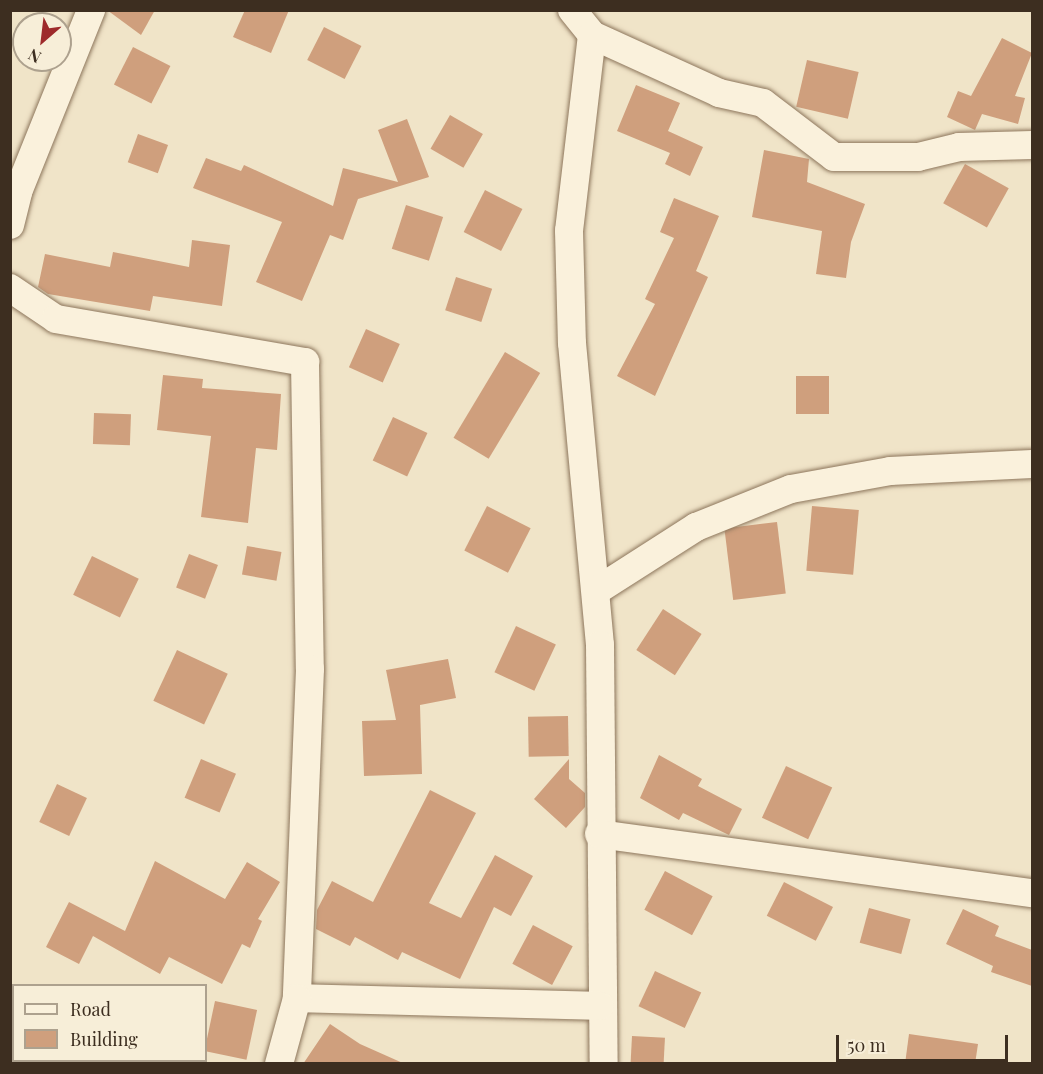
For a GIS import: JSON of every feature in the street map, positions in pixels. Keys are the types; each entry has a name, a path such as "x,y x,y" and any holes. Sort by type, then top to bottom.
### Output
{"street":[{"path":"10,225 18,192 91,10"},
{"path":"573,10 592,35 719,93 763,103 834,157 918,157 959,147 1032,145"},
{"path":"592,35 570,231 572,343 596,591 600,1006 604,1064"},
{"path":"10,288 56,319 305,362 310,669 297,998 279,1064"},
{"path":"596,591 696,527 791,489 890,471 1032,464"},
{"path":"599,834 1032,893"},
{"path":"297,998 600,1006"}],"building":[{"path":"107,10 155,10 141,35"},
{"path":"245,10 289,10 271,53 233,37"},
{"path":"324,27 361,46 345,79 307,60"},
{"path":"1002,38 1032,53 1015,96 1025,98 1018,124 982,114 975,130 947,117 958,91 971,96"},
{"path":"133,47 170,66 151,103 114,84"},
{"path":"807,60 859,72 848,119 796,107"},
{"path":"636,85 680,103 668,131 703,147 690,176 665,164 670,153 617,131"},
{"path":"450,115 483,134 463,168 430,149"},
{"path":"407,119 429,177 358,199 343,240 330,235 302,301 256,282 282,222 193,188 206,158 241,171 244,165 333,206 343,168 398,182 378,130"},
{"path":"138,134 168,145 158,173 128,162"},
{"path":"764,150 809,159 807,182 865,204 851,242 846,278 816,274 822,231 752,217"},
{"path":"965,164 1009,188 987,228 943,203"},
{"path":"485,190 522,209 501,251 464,232"},
{"path":"674,198 719,216 696,271 708,277 655,396 617,376 655,304 645,299 674,238 660,232"},
{"path":"406,205 443,217 429,261 392,249"},
{"path":"192,240 230,245 222,306 153,296 150,311 48,294 38,287 45,254 110,267 113,252 189,267"},
{"path":"456,277 492,289 481,322 445,310"},
{"path":"366,329 400,344 383,382 349,367"},
{"path":"505,352 540,373 489,459 453,438"},
{"path":"163,375 203,379 202,388 281,394 277,450 256,448 248,523 201,517 211,436 157,430"},
{"path":"796,376 829,376 829,414 796,414"},
{"path":"94,413 131,414 130,445 93,444"},
{"path":"393,417 427,433 407,477 373,461"},
{"path":"487,506 531,528 508,573 464,551"},
{"path":"812,506 859,510 853,575 806,571"},
{"path":"777,522 786,593 733,600 724,528"},
{"path":"247,546 281,552 276,581 242,575"},
{"path":"189,554 218,565 205,599 176,588"},
{"path":"92,556 139,579 120,617 73,595"},
{"path":"663,609 702,634 675,675 636,650"},
{"path":"516,626 556,645 534,691 494,672"},
{"path":"177,650 228,674 204,724 153,701"},
{"path":"448,659 456,698 420,705 422,774 364,776 362,721 396,720 386,670"},
{"path":"568,716 569,756 529,757 528,717"},
{"path":"659,755 702,779 698,786 742,809 729,835 683,813 679,820 640,798"},
{"path":"201,759 236,774 220,813 185,798"},
{"path":"569,759 569,779 585,793 585,807 566,828 534,799"},
{"path":"786,766 832,788 808,839 762,818"},
{"path":"57,784 87,798 69,836 39,822"},
{"path":"430,790 476,813 429,903 461,918 495,855 533,876 511,916 494,907 460,979 402,952 398,960 355,937 350,946 316,929 317,910 332,881 373,902"},
{"path":"155,861 225,899 247,862 280,882 258,919 262,921 250,948 242,944 222,984 169,957 160,974 93,936 79,964 46,947 69,902 125,931"},
{"path":"665,871 713,896 692,935 644,910"},
{"path":"784,882 833,907 816,941 767,916"},
{"path":"869,908 911,919 901,954 860,943"},
{"path":"963,909 999,926 995,936 1032,950 1032,986 991,972 993,966 946,944"},
{"path":"533,925 573,946 552,985 512,964"},
{"path":"655,971 701,993 685,1028 639,1006"},
{"path":"215,1001 257,1010 246,1060 207,1051 207,1039"},
{"path":"330,1024 360,1044 405,1064 303,1064"},
{"path":"909,1034 978,1044 975,1064 905,1064"},
{"path":"632,1036 665,1038 664,1064 631,1064"}]}
